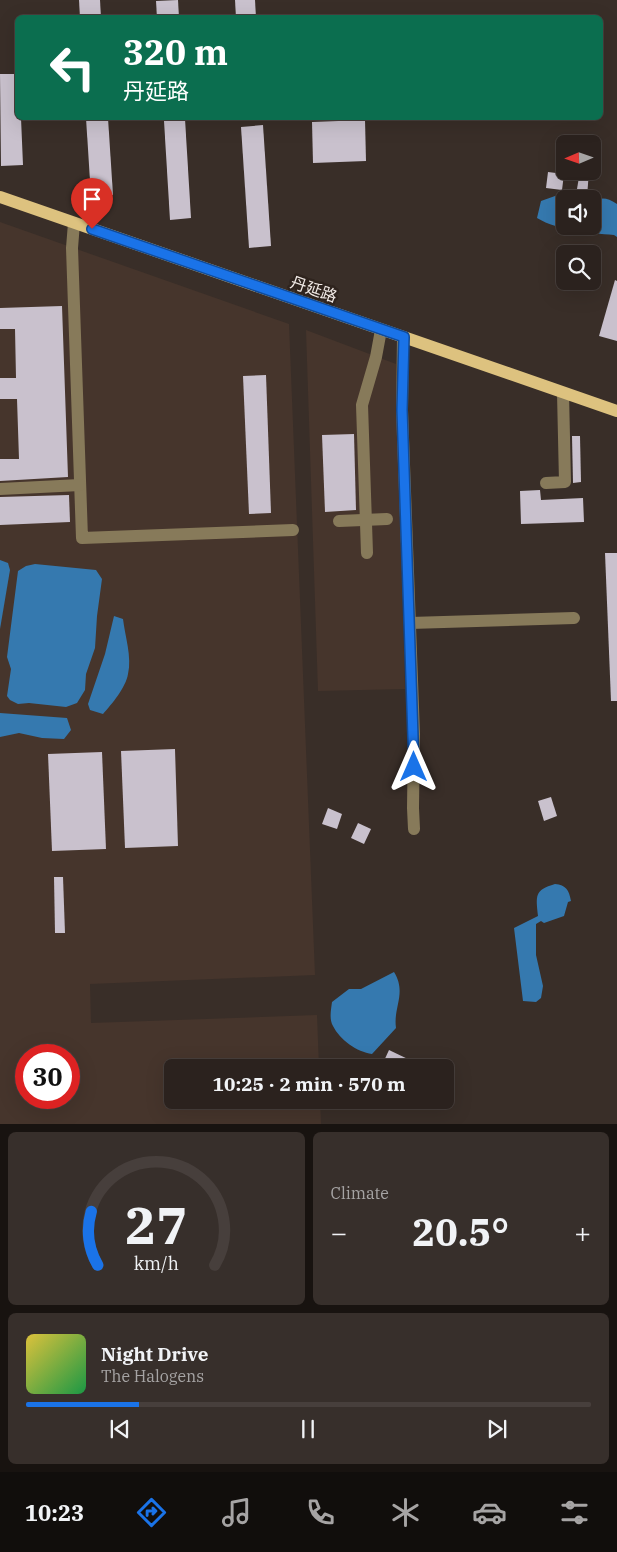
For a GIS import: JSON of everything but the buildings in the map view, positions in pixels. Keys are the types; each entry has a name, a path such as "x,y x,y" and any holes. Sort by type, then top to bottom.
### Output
{"main road":[{"name":"丹延路","path":"0,197 617,411"}],"street":[{"path":"74,223 72,248 82,538 293,530"},
{"path":"368,553 362,405 376,357 381,330"},
{"path":"404,337 402,410 414,734 414,829"},
{"path":"546,483 565,482 563,393"},
{"path":"0,489 80,486"},
{"path":"339,521 387,519"},
{"path":"410,623 574,618"}],"shaded area":[{"path":"0,222 289,324 315,975 90,984 91,1023 317,1015 319,1059 164,1059 164,1109 320,1109 321,1124 0,1124"},
{"path":"306,330 396,364 405,689 318,691"}],"water":[{"path":"556,196 556,226 537,218 541,201"},
{"path":"601,199 610,200 617,204 617,237 601,234"},
{"path":"0,560 8,563 10,570 0,629"},
{"path":"35,564 96,570 102,579 95,648 86,674 85,690 77,703 66,707 29,703 18,704 7,696 11,669 7,657 18,571 26,566"},
{"path":"114,616 123,619 129,654 129,667 127,679 122,690 103,714 90,710 88,704 105,654"},
{"path":"0,713 67,718 71,730 64,739 42,738 19,733 0,737"},
{"path":"555,884 566,889 571,901 568,902 564,916 544,923 541,921 536,924 536,955 543,986 541,998 536,1002 523,1001 514,928 538,916 537,899 540,891"},
{"path":"394,972 398,980 400,993 396,1028 372,1054 366,1053 344,1040 336,1031 331,1017 332,1002 349,989 361,989"}],"route":[{"path":"92,229 404,337 402,410 414,767"}]}
